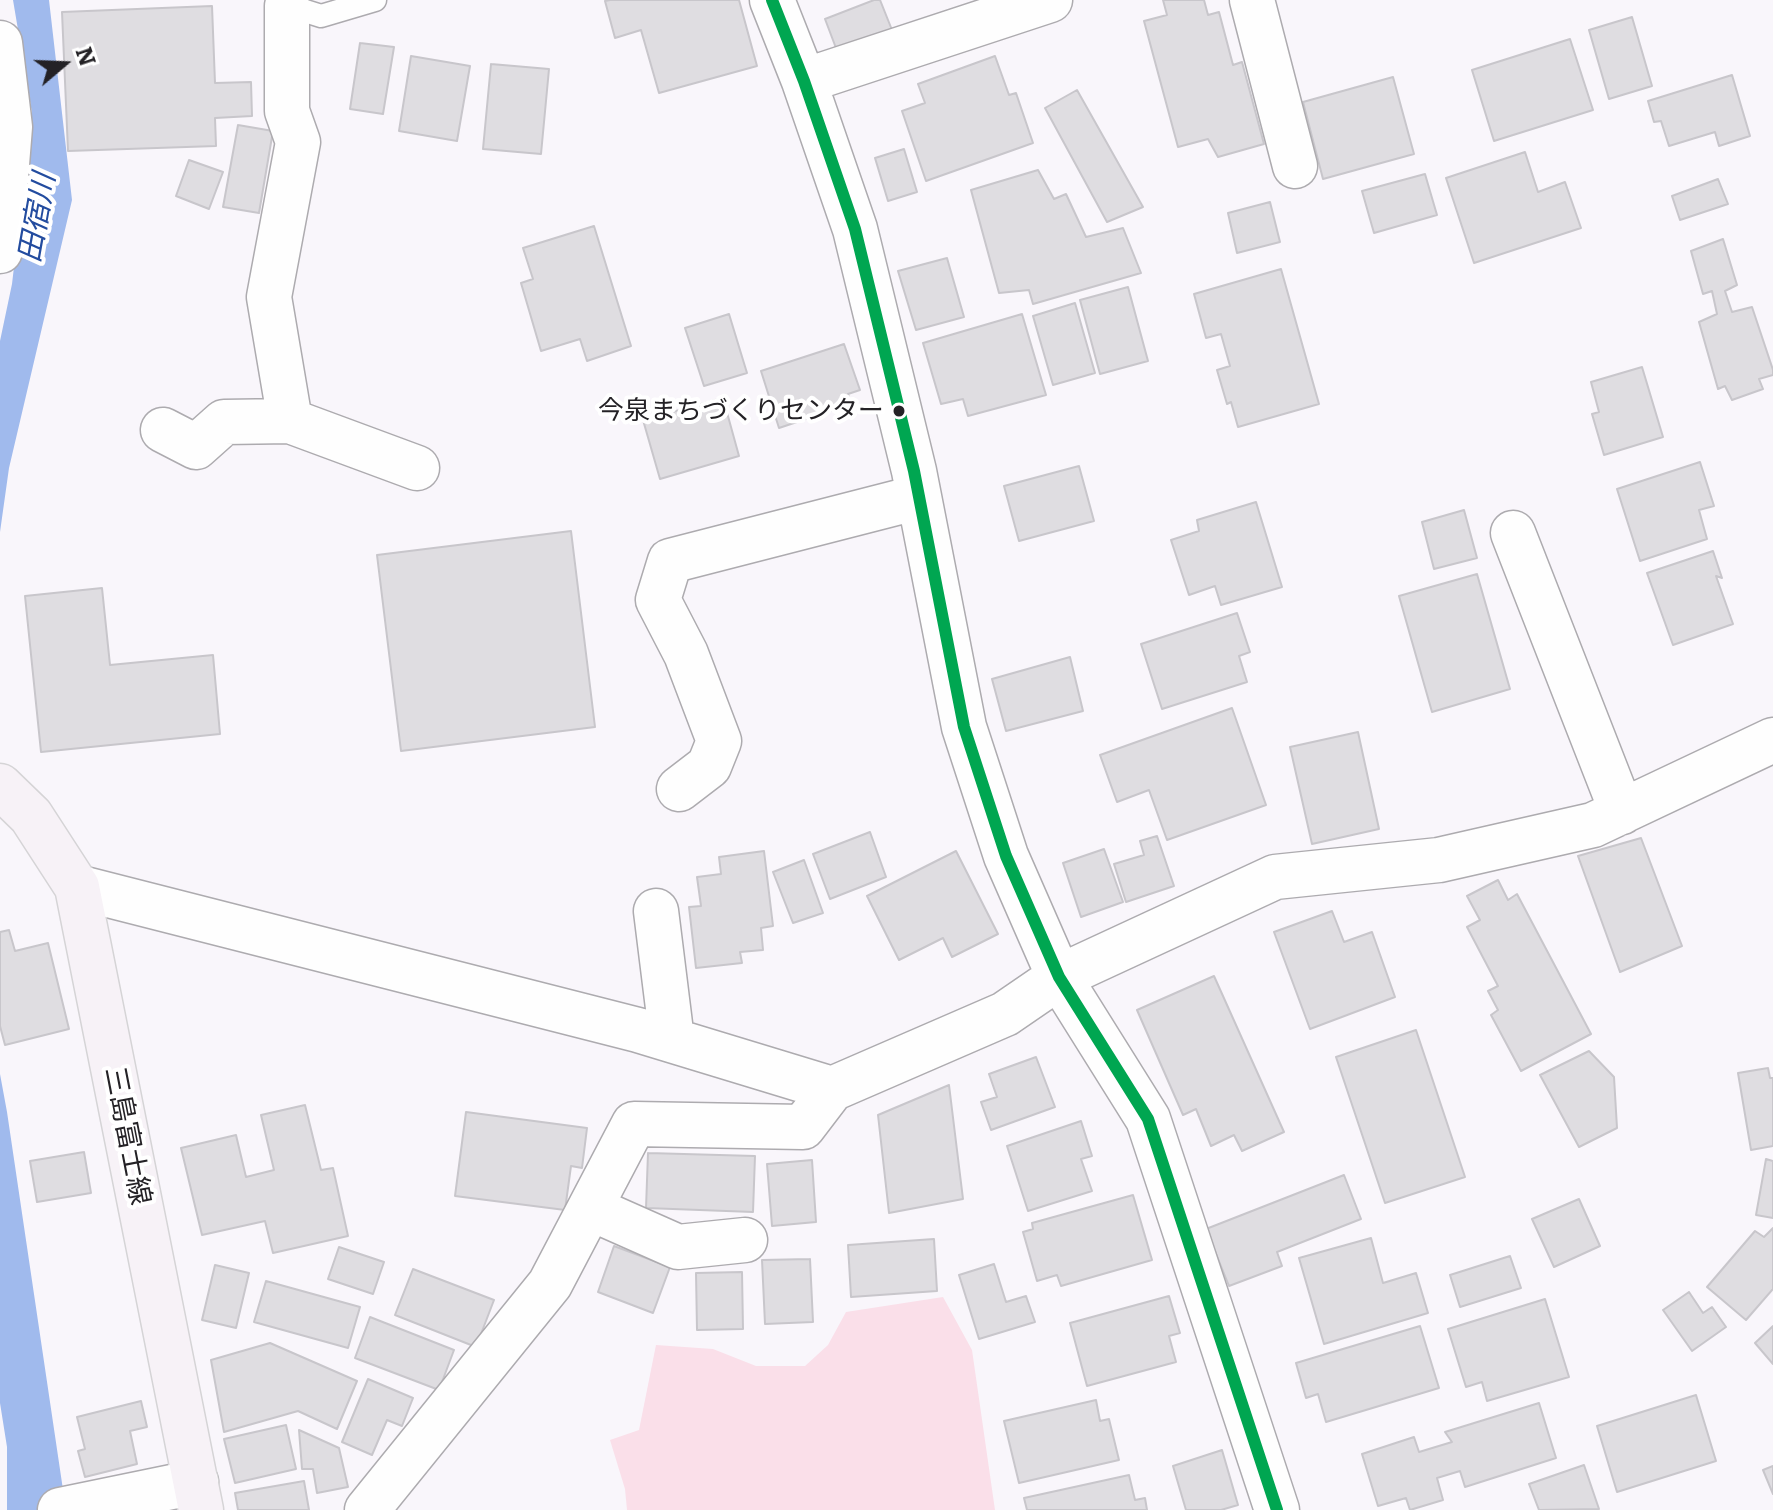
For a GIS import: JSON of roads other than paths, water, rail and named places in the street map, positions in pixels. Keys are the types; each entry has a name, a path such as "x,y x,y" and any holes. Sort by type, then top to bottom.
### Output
{"main road":[{"name":"三島富士線","path":"0,786 31,816 77,887 198,1496"}],"street":[{"path":"772,0 804,81 855,229 919,497 964,727 1006,856 1059,977 1148,1119 1277,1510"},
{"path":"804,81 1050,0"},
{"path":"1252,0 1295,166"},
{"path":"281,3 287,111 298,142 269,297 290,421"},
{"path":"0,44 10,127 0,251"},
{"path":"163,430 196,447 224,422 290,421 417,468"},
{"path":"679,789 709,766 719,741 686,654 658,600 670,561 919,497"},
{"path":"1513,533 1622,812"},
{"path":"367,1510 550,1284 634,1124 803,1127 832,1089 1005,1014 1059,977 1275,877 1439,860 1593,825 1773,740"},
{"path":"77,887 672,1040 832,1089"},
{"path":"656,911 672,1040"},
{"path":"590,1208 678,1247 745,1240"},
{"path":"73,1507 198,1496"}],"lane":[{"path":"281,3 321,16 375,0"}],"water":[{"name":"田宿川","path":"13,0 49,0 72,200 9,468 0,532 0,341 12,284 32,113"},
{"path":"0,1074 66,1510 7,1510 7,1447 0,1403"}],"place":[{"name":"今泉まちづくりセンター","path":"899,411"}]}
